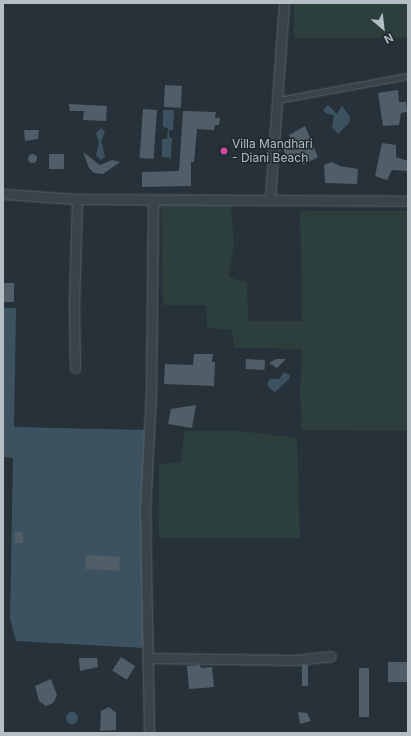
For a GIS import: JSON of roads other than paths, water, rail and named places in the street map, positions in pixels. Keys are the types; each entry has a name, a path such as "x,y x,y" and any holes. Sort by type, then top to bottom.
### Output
{"street":[{"path":"270,199 284,3"},
{"path":"3,194 77,199 408,201"},
{"path":"75,368 74,306 77,199"},
{"path":"149,733 149,658 145,511 151,393 153,200"},
{"path":"149,658 295,660 331,656"}],"lane":[{"path":"278,100 408,76"}],"water":[{"path":"328,105 337,114 342,106 350,117 349,123 338,134 332,127 334,115 327,114 323,110"},
{"path":"163,110 174,110 173,130 169,130 169,137 172,138 171,158 162,157 162,139 167,139 168,128 163,127"},
{"path":"101,128 105,132 101,141 105,157 101,160 96,156 99,143 96,133"},
{"path":"3,308 16,308 14,427 146,430 144,648 16,641 10,619 13,458 3,457"},
{"path":"284,372 290,375 289,379 275,392 270,389 267,384 270,379 279,379"},
{"path":"72,712 76,714 78,718 76,722 72,724 68,722 66,718 68,714"}],"place":[{"name":"Villa Mandhari - Diani Beach","path":"224,151"}]}
